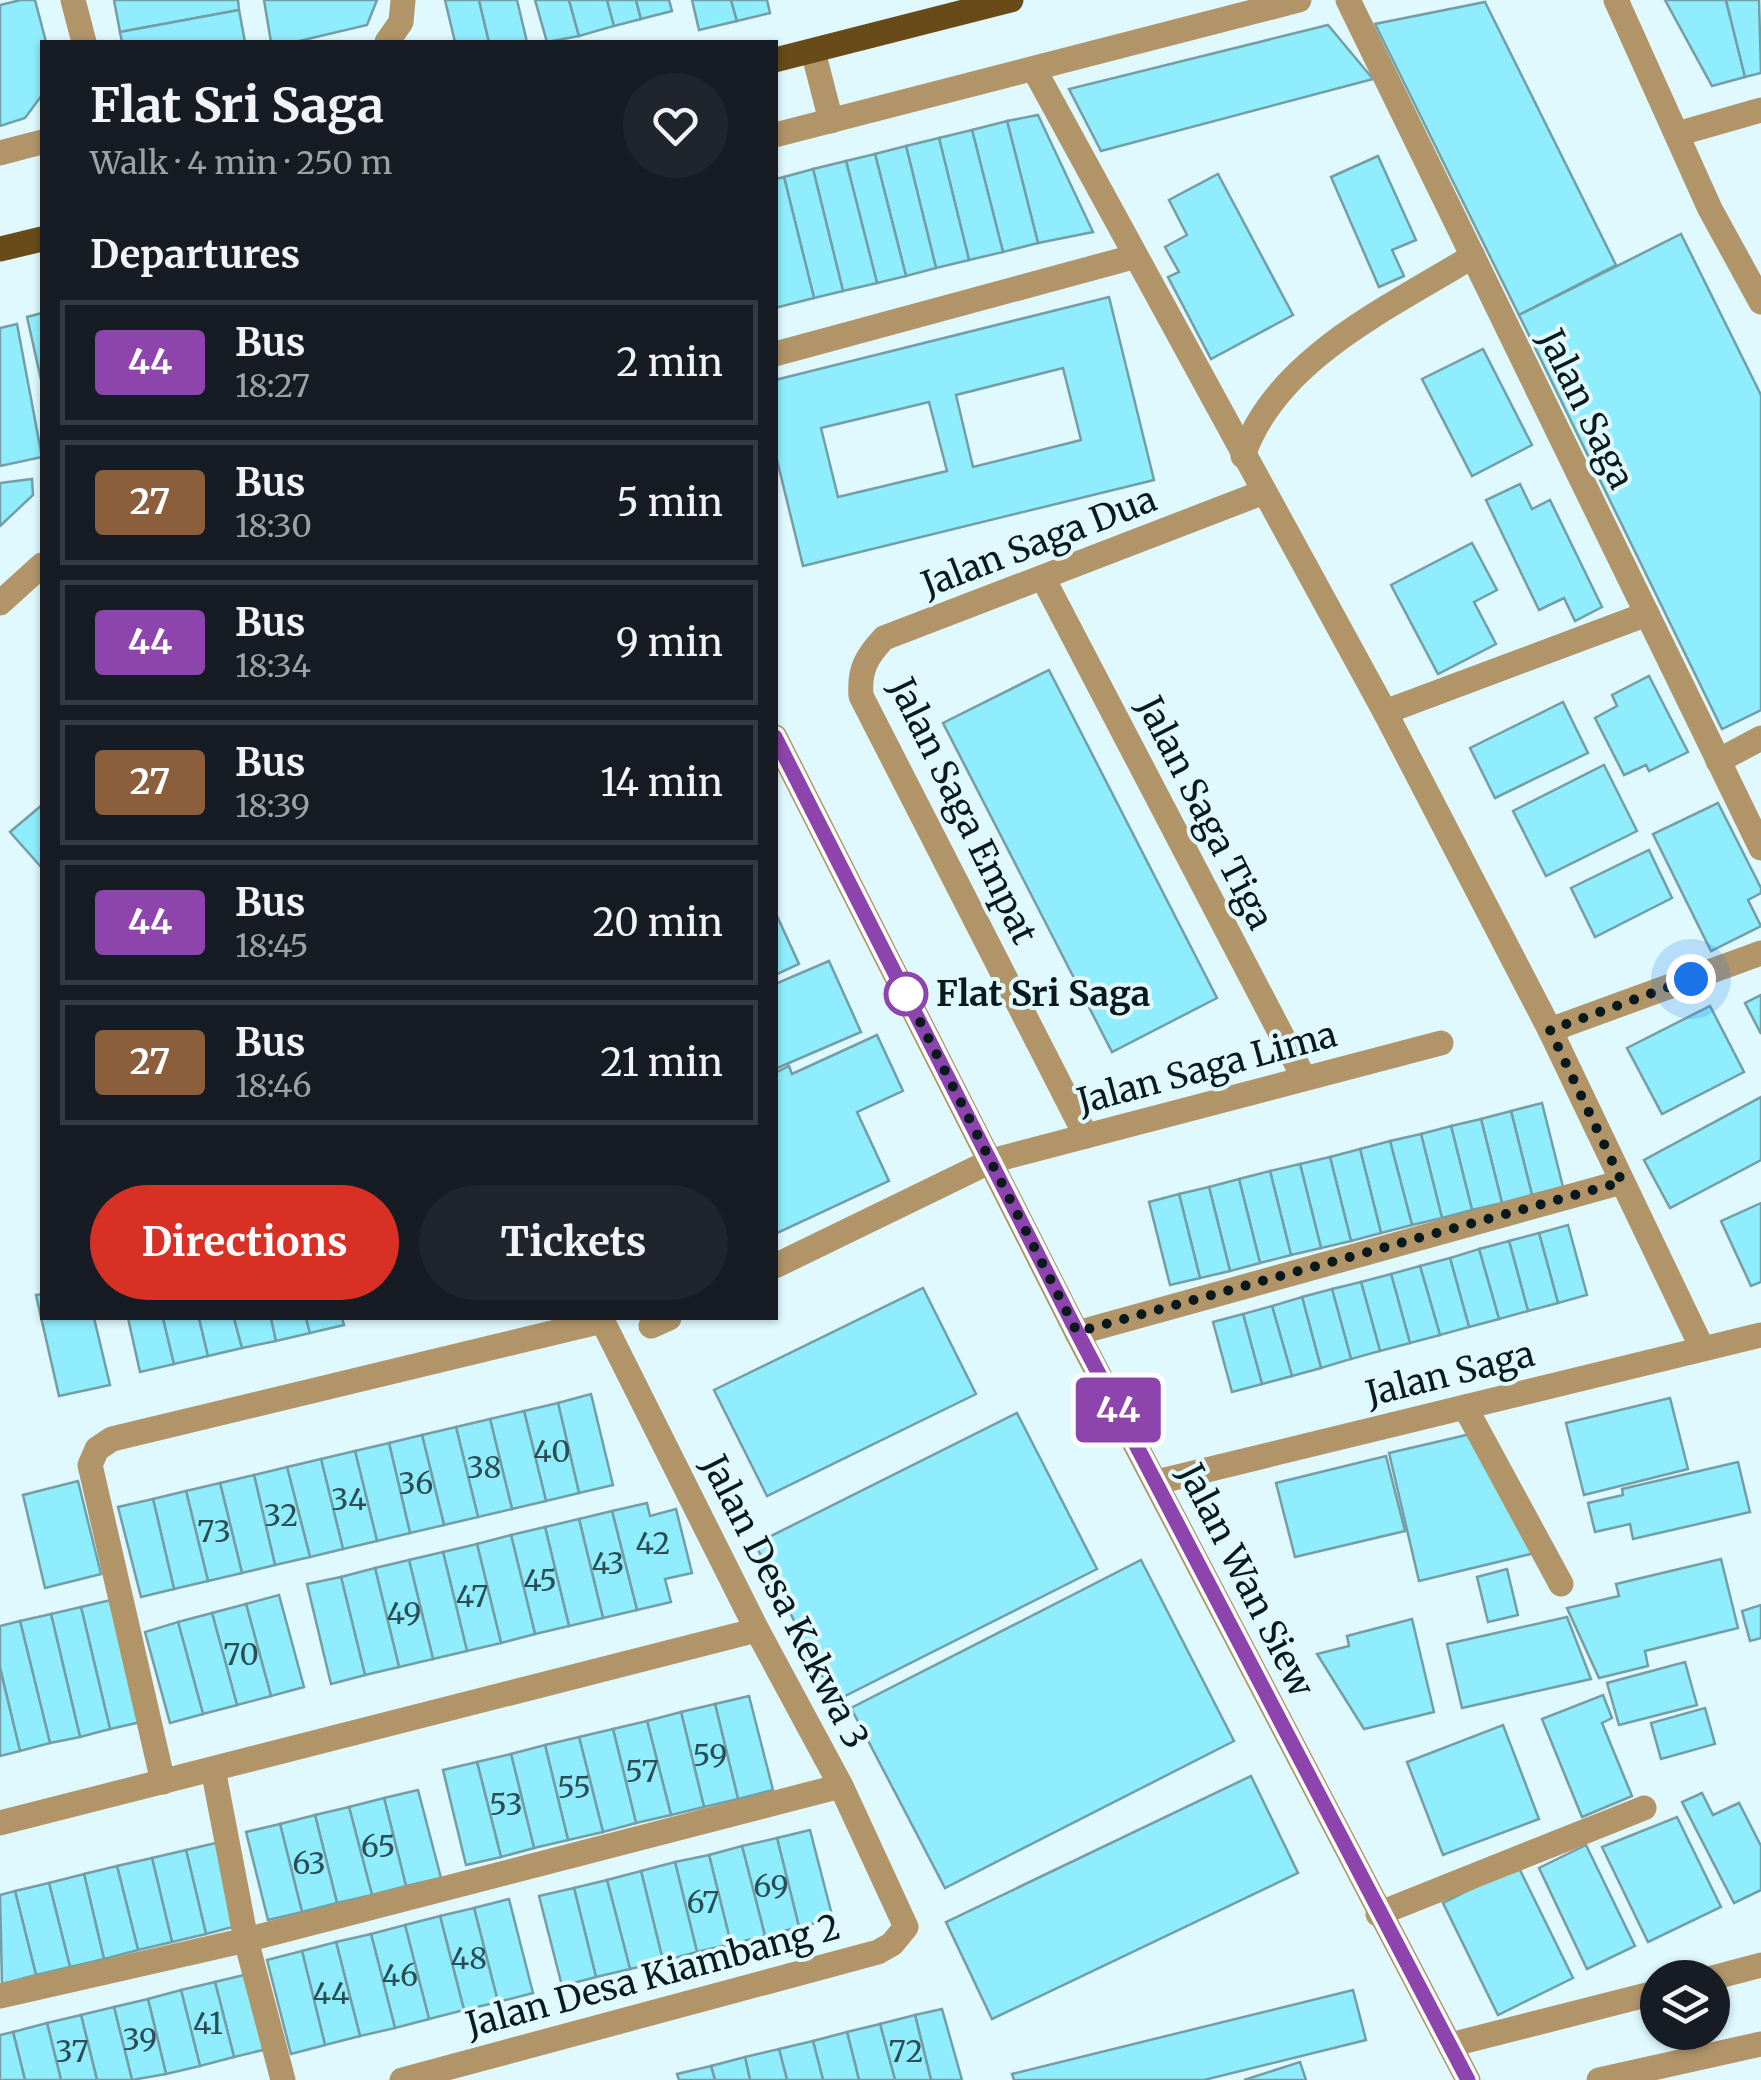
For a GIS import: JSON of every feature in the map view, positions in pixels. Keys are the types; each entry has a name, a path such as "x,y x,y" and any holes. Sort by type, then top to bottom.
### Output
{"main road":[{"path":"778,59 1011,0"},
{"path":"0,249 40,239"}],"street":[{"path":"73,0 83,40"},
{"path":"778,135 1299,0"},
{"name":"Jalan Saga","path":"1348,0 1761,848"},
{"path":"1616,0 1710,209 1761,302"},
{"path":"389,40 401,22 404,3"},
{"path":"813,51 831,121"},
{"path":"1034,71 1385,712 1550,1030 1702,1348"},
{"path":"1677,134 1761,110"},
{"path":"0,153 40,143"},
{"path":"1243,456 1272,399 1306,366 1472,256"},
{"path":"778,353 1133,257"},
{"name":"Jalan Saga Dua","path":"860,678 866,656 884,638 1044,580 1264,492"},
{"path":"0,603 40,566"},
{"name":"Jalan Saga Tiga","path":"1044,580 1304,1078"},
{"path":"1385,712 1647,614"},
{"name":"Jalan Saga Empat","path":"860,678 861,696 1086,1136"},
{"path":"1718,761 1761,738"},
{"name":"Jalan Wan Siew","path":"778,743 1077,1332 1468,2080"},
{"path":"1550,1030 1761,953"},
{"name":"Jalan Saga Lima","path":"778,1265 990,1161 1441,1043"},
{"path":"1077,1332 1622,1182"},
{"path":"164,1782 90,1465 97,1449 112,1439 597,1320"},
{"name":"Jalan Desa Kekwa 3","path":"602,1320 906,1920"},
{"name":"Jalan Saga","path":"1156,1482 1761,1334"},
{"path":"1464,1407 1561,1584"},
{"path":"0,1823 757,1630"},
{"path":"212,1770 246,1940 283,2080"},
{"path":"0,1996 246,1940 841,1786"},
{"path":"1378,1914 1644,1808"},
{"name":"Jalan Desa Kiambang 2","path":"402,2080 878,1952 902,1933 906,1920"},
{"path":"1730,1974 1761,1966"},
{"path":"1450,2044 1640,1996"},
{"path":"1598,2080 1761,2044"}],"building":[{"path":"35,0 45,40 40,40 40,98 25,118 0,126 0,5"},
{"path":"114,0 238,0 239,10 120,32"},
{"path":"264,0 377,0 367,25 303,40 271,40"},
{"path":"445,0 479,0 489,40 455,40"},
{"path":"479,0 517,0 527,40 489,40"},
{"path":"535,0 569,0 579,36 546,40"},
{"path":"569,0 607,0 614,26 579,36"},
{"path":"607,0 636,0 641,19 614,26"},
{"path":"636,0 669,0 672,11 641,19"},
{"path":"692,0 731,0 737,21 699,30"},
{"path":"731,0 767,0 770,13 737,21"},
{"path":"1665,0 1726,0 1745,77 1712,86"},
{"path":"1726,0 1759,0 1761,73 1745,77"},
{"path":"1485,2 1616,265 1519,315 1375,24"},
{"path":"239,10 245,40 122,40 120,32"},
{"path":"1328,25 1373,79 1101,151 1069,89"},
{"path":"1038,115 1093,232 1038,243 1007,121"},
{"path":"1007,121 1038,243 1003,252 972,130"},
{"path":"972,130 1003,252 969,260 939,138"},
{"path":"939,138 969,260 936,268 906,146"},
{"path":"906,146 936,268 906,276 875,154"},
{"path":"875,154 906,276 877,283 846,161"},
{"path":"1378,156 1416,240 1392,250 1404,276 1379,287 1331,177"},
{"path":"846,161 877,283 843,291 813,169"},
{"path":"813,169 843,291 814,298 784,177"},
{"path":"1218,174 1293,315 1211,359 1168,277 1179,272 1165,247 1187,235 1169,200"},
{"path":"784,177 814,298 778,307 778,178"},
{"path":"1681,234 1761,395 1761,710 1722,729 1519,315"},
{"path":"1109,297 1154,480 803,566 778,464 778,379","holes":["1063,368 1081,440 973,467 956,395","929,402 947,471 838,497 821,428"]},
{"path":"40,314 40,375 27,317"},
{"path":"17,324 40,457 0,466 0,328"},
{"path":"1483,349 1532,445 1472,476 1422,379"},
{"path":"32,479 33,495 0,526 0,483"},
{"path":"1520,484 1532,509 1550,500 1602,607 1575,621 1564,598 1539,610 1486,500"},
{"path":"1472,543 1497,590 1474,602 1496,644 1438,674 1391,585"},
{"path":"1049,670 1217,998 1112,1052 943,723"},
{"path":"1649,676 1688,752 1649,771 1646,765 1624,775 1595,718 1617,706 1612,695"},
{"path":"1563,702 1588,753 1495,798 1470,748"},
{"path":"1604,765 1637,831 1546,876 1513,811"},
{"path":"1718,803 1761,888 1761,893 1748,900 1761,926 1711,951 1653,834"},
{"path":"40,807 40,866 10,832"},
{"path":"1649,850 1672,898 1595,937 1571,888"},
{"path":"778,918 799,964 778,974"},
{"path":"829,961 861,1032 778,1068 778,983"},
{"path":"1761,995 1761,1034 1745,1003"},
{"path":"1710,1006 1744,1072 1662,1114 1627,1048"},
{"path":"877,1035 903,1091 857,1112 889,1181 778,1233 778,1072 789,1066 792,1074"},
{"path":"1761,1097 1761,1160 1670,1208 1644,1160"},
{"path":"1542,1103 1563,1187 1532,1195 1511,1111"},
{"path":"1511,1111 1532,1195 1502,1203 1481,1119"},
{"path":"1481,1119 1502,1203 1472,1210 1451,1126"},
{"path":"1451,1126 1472,1210 1442,1218 1421,1134"},
{"path":"1421,1134 1442,1218 1412,1225 1390,1141"},
{"path":"1390,1141 1412,1225 1381,1233 1360,1149"},
{"path":"1360,1149 1381,1233 1351,1241 1330,1157"},
{"path":"1330,1157 1351,1241 1321,1248 1300,1164"},
{"path":"1300,1164 1321,1248 1291,1255 1270,1171"},
{"path":"1270,1171 1291,1255 1260,1263 1239,1179"},
{"path":"1239,1179 1260,1263 1230,1271 1209,1187"},
{"path":"1209,1187 1230,1271 1200,1278 1179,1194"},
{"path":"1179,1194 1200,1278 1170,1285 1149,1202"},
{"path":"1761,1203 1761,1282 1751,1286 1721,1221"},
{"path":"1568,1225 1587,1295 1558,1303 1539,1233"},
{"path":"1539,1233 1558,1303 1528,1311 1509,1241"},
{"path":"1509,1241 1528,1311 1499,1319 1479,1249"},
{"path":"1479,1249 1499,1319 1469,1327 1450,1258"},
{"path":"1450,1258 1469,1327 1440,1335 1420,1266"},
{"path":"1420,1266 1440,1335 1410,1343 1391,1274"},
{"path":"1391,1274 1410,1343 1380,1351 1361,1282"},
{"path":"1361,1282 1380,1351 1351,1359 1332,1289"},
{"path":"923,1288 976,1394 767,1496 714,1390"},
{"path":"1332,1289 1351,1359 1321,1368 1302,1297"},
{"path":"1302,1297 1321,1368 1292,1376 1272,1306"},
{"path":"1272,1306 1292,1376 1262,1384 1243,1314"},
{"path":"1243,1314 1262,1384 1232,1392 1213,1322"},
{"path":"42,1320 94,1320 110,1385 59,1396"},
{"path":"128,1320 163,1320 174,1364 140,1372"},
{"path":"163,1320 199,1320 208,1356 174,1364"},
{"path":"199,1320 235,1320 242,1348 208,1356"},
{"path":"235,1320 271,1320 276,1341 242,1348"},
{"path":"271,1320 307,1320 310,1333 276,1341"},
{"path":"307,1320 343,1320 344,1325 310,1333"},
{"path":"591,1394 613,1485 579,1493 558,1403"},
{"path":"1670,1398 1688,1469 1584,1495 1566,1423"},
{"path":"558,1403 579,1493 546,1501 524,1411"},
{"path":"524,1411 546,1501 512,1509 490,1419"},
{"path":"1017,1413 1097,1569 835,1701 755,1544"},
{"path":"490,1419 512,1509 478,1517 456,1427"},
{"path":"456,1427 478,1517 444,1525 422,1435"},
{"path":"1475,1433 1539,1552 1419,1581 1389,1453"},
{"path":"422,1435 444,1525 410,1533 389,1443"},
{"path":"389,1443 410,1533 377,1541 355,1451"},
{"path":"355,1451 377,1541 343,1549 321,1459"},
{"path":"1386,1456 1405,1531 1295,1557 1276,1483"},
{"path":"321,1459 343,1549 310,1557 287,1467"},
{"path":"1738,1462 1750,1512 1633,1539 1630,1524 1595,1532 1588,1503 1623,1495 1622,1489"},
{"path":"287,1467 310,1557 275,1565 254,1475"},
{"path":"254,1475 275,1565 242,1573 220,1483"},
{"path":"78,1481 101,1574 45,1588 23,1495"},
{"path":"220,1483 242,1573 208,1581 186,1491"},
{"path":"186,1491 208,1581 174,1589 153,1499"},
{"path":"153,1499 174,1589 141,1597 118,1507"},
{"path":"647,1503 650,1516 676,1509 692,1573 665,1579 671,1602 637,1610 612,1511"},
{"path":"612,1511 637,1610 603,1618 579,1519"},
{"path":"579,1519 603,1618 569,1626 545,1527"},
{"path":"545,1527 569,1626 535,1634 511,1535"},
{"path":"511,1535 535,1634 501,1643 477,1544"},
{"path":"477,1544 501,1643 467,1651 443,1552"},
{"path":"443,1552 467,1651 433,1659 409,1560"},
{"path":"1721,1559 1738,1628 1645,1651 1648,1666 1599,1678 1567,1608 1619,1596 1616,1584"},
{"path":"409,1560 433,1659 399,1667 375,1568"},
{"path":"1141,1560 1234,1741 945,1888 851,1708"},
{"path":"375,1568 399,1667 365,1675 341,1577"},
{"path":"1507,1569 1518,1615 1488,1622 1477,1577"},
{"path":"341,1577 365,1675 331,1684 307,1584"},
{"path":"279,1595 304,1687 271,1696 246,1604"},
{"path":"111,1600 141,1722 110,1729 81,1607"},
{"path":"246,1604 271,1696 237,1705 212,1613"},
{"path":"1761,1605 1761,1638 1750,1641 1742,1611"},
{"path":"81,1607 110,1729 80,1737 51,1614"},
{"path":"212,1613 237,1705 203,1714 178,1622"},
{"path":"51,1614 80,1737 50,1743 20,1621"},
{"path":"1567,1617 1591,1679 1462,1708 1447,1644"},
{"path":"1412,1619 1434,1712 1364,1729 1317,1654 1349,1646 1347,1636"},
{"path":"20,1621 50,1743 20,1751 0,1668 0,1626"},
{"path":"178,1622 203,1714 170,1723 145,1632"},
{"path":"1685,1662 1697,1705 1619,1725 1607,1683"},
{"path":"0,1668 20,1751 0,1756"},
{"path":"1603,1695 1612,1718 1602,1723 1632,1796 1582,1817 1542,1719"},
{"path":"749,1696 773,1790 738,1799 715,1704"},
{"path":"715,1704 738,1799 704,1807 681,1712"},
{"path":"1705,1708 1715,1744 1661,1759 1651,1723"},
{"path":"681,1712 704,1807 671,1815 647,1721"},
{"path":"647,1721 671,1815 636,1823 613,1729"},
{"path":"1503,1725 1539,1819 1443,1855 1407,1762"},
{"path":"613,1729 636,1823 603,1832 579,1737"},
{"path":"579,1737 603,1832 568,1840 545,1745"},
{"path":"545,1745 568,1840 534,1848 511,1754"},
{"path":"511,1754 534,1848 501,1857 477,1762"},
{"path":"477,1762 501,1857 466,1865 443,1770"},
{"path":"1251,1776 1298,1873 992,2019 946,1922"},
{"path":"418,1790 441,1878 406,1886 384,1798"},
{"path":"1702,1793 1713,1815 1739,1803 1761,1846 1761,1890 1734,1903 1682,1802"},
{"path":"384,1798 406,1886 372,1895 349,1807"},
{"path":"349,1807 372,1895 337,1903 315,1815"},
{"path":"315,1815 337,1903 302,1912 280,1824"},
{"path":"1677,1817 1721,1907 1648,1942 1602,1847"},
{"path":"280,1824 302,1912 268,1920 246,1832"},
{"path":"810,1830 833,1919 799,1927 777,1838"},
{"path":"777,1838 799,1927 765,1936 742,1846"},
{"path":"220,1842 240,1925 206,1934 186,1850"},
{"path":"1586,1845 1635,1946 1587,1969 1539,1868"},
{"path":"742,1846 765,1936 731,1944 709,1855"},
{"path":"186,1850 206,1934 172,1942 152,1858"},
{"path":"709,1855 731,1944 697,1952 675,1862"},
{"path":"152,1858 172,1942 138,1950 117,1866"},
{"path":"675,1862 697,1952 663,1961 641,1871"},
{"path":"117,1866 138,1950 104,1959 84,1874"},
{"path":"1518,1866 1573,1978 1498,2015 1443,1903"},
{"path":"641,1871 663,1961 630,1969 607,1880"},
{"path":"84,1874 104,1959 70,1967 49,1883"},
{"path":"607,1880 630,1969 596,1977 574,1888"},
{"path":"49,1883 70,1967 36,1975 15,1891"},
{"path":"574,1888 596,1977 562,1986 539,1896"},
{"path":"15,1891 36,1975 2,1984 0,1895"},
{"path":"509,1899 533,1993 498,2002 474,1908"},
{"path":"474,1908 498,2002 464,2010 440,1916"},
{"path":"440,1916 464,2010 429,2019 405,1925"},
{"path":"405,1925 429,2019 395,2028 371,1934"},
{"path":"371,1934 395,2028 360,2036 336,1942"},
{"path":"336,1942 360,2036 325,2045 302,1951"},
{"path":"302,1951 325,2045 291,2054 267,1960"},
{"path":"248,1974 267,2049 234,2057 215,1982"},
{"path":"215,1982 234,2057 200,2066 181,1990"},
{"path":"181,1990 200,2066 166,2074 148,1999"},
{"path":"1353,1990 1366,2040 1204,2080 1014,2080 1012,2074"},
{"path":"148,1999 166,2074 132,2080 114,2007"},
{"path":"114,2007 132,2080 97,2080 81,2015"},
{"path":"942,2009 962,2080 931,2080 915,2015"},
{"path":"81,2015 97,2080 61,2080 47,2023"},
{"path":"915,2015 931,2080 895,2080 880,2024"},
{"path":"47,2023 61,2080 25,2080 13,2032"},
{"path":"880,2024 895,2080 859,2080 847,2032"},
{"path":"13,2032 25,2080 0,2080 0,2035"},
{"path":"847,2032 859,2080 823,2080 813,2041"},
{"path":"813,2041 823,2080 787,2080 779,2049"},
{"path":"779,2049 787,2080 750,2080 745,2057"},
{"path":"745,2057 750,2080 715,2080 711,2066"},
{"path":"1300,2062 1306,2080 1244,2080"},
{"path":"711,2066 715,2080 679,2080 677,2074"}],"bus line":[{"name":"44","path":"778,743 1077,1332 1468,2080"}],"place":[{"name":"Flat Sri Saga","path":"906,994"}],"route":[{"path":"906,994 901,984 1077,1332 1622,1182 1550,1030 1691,979"}]}
